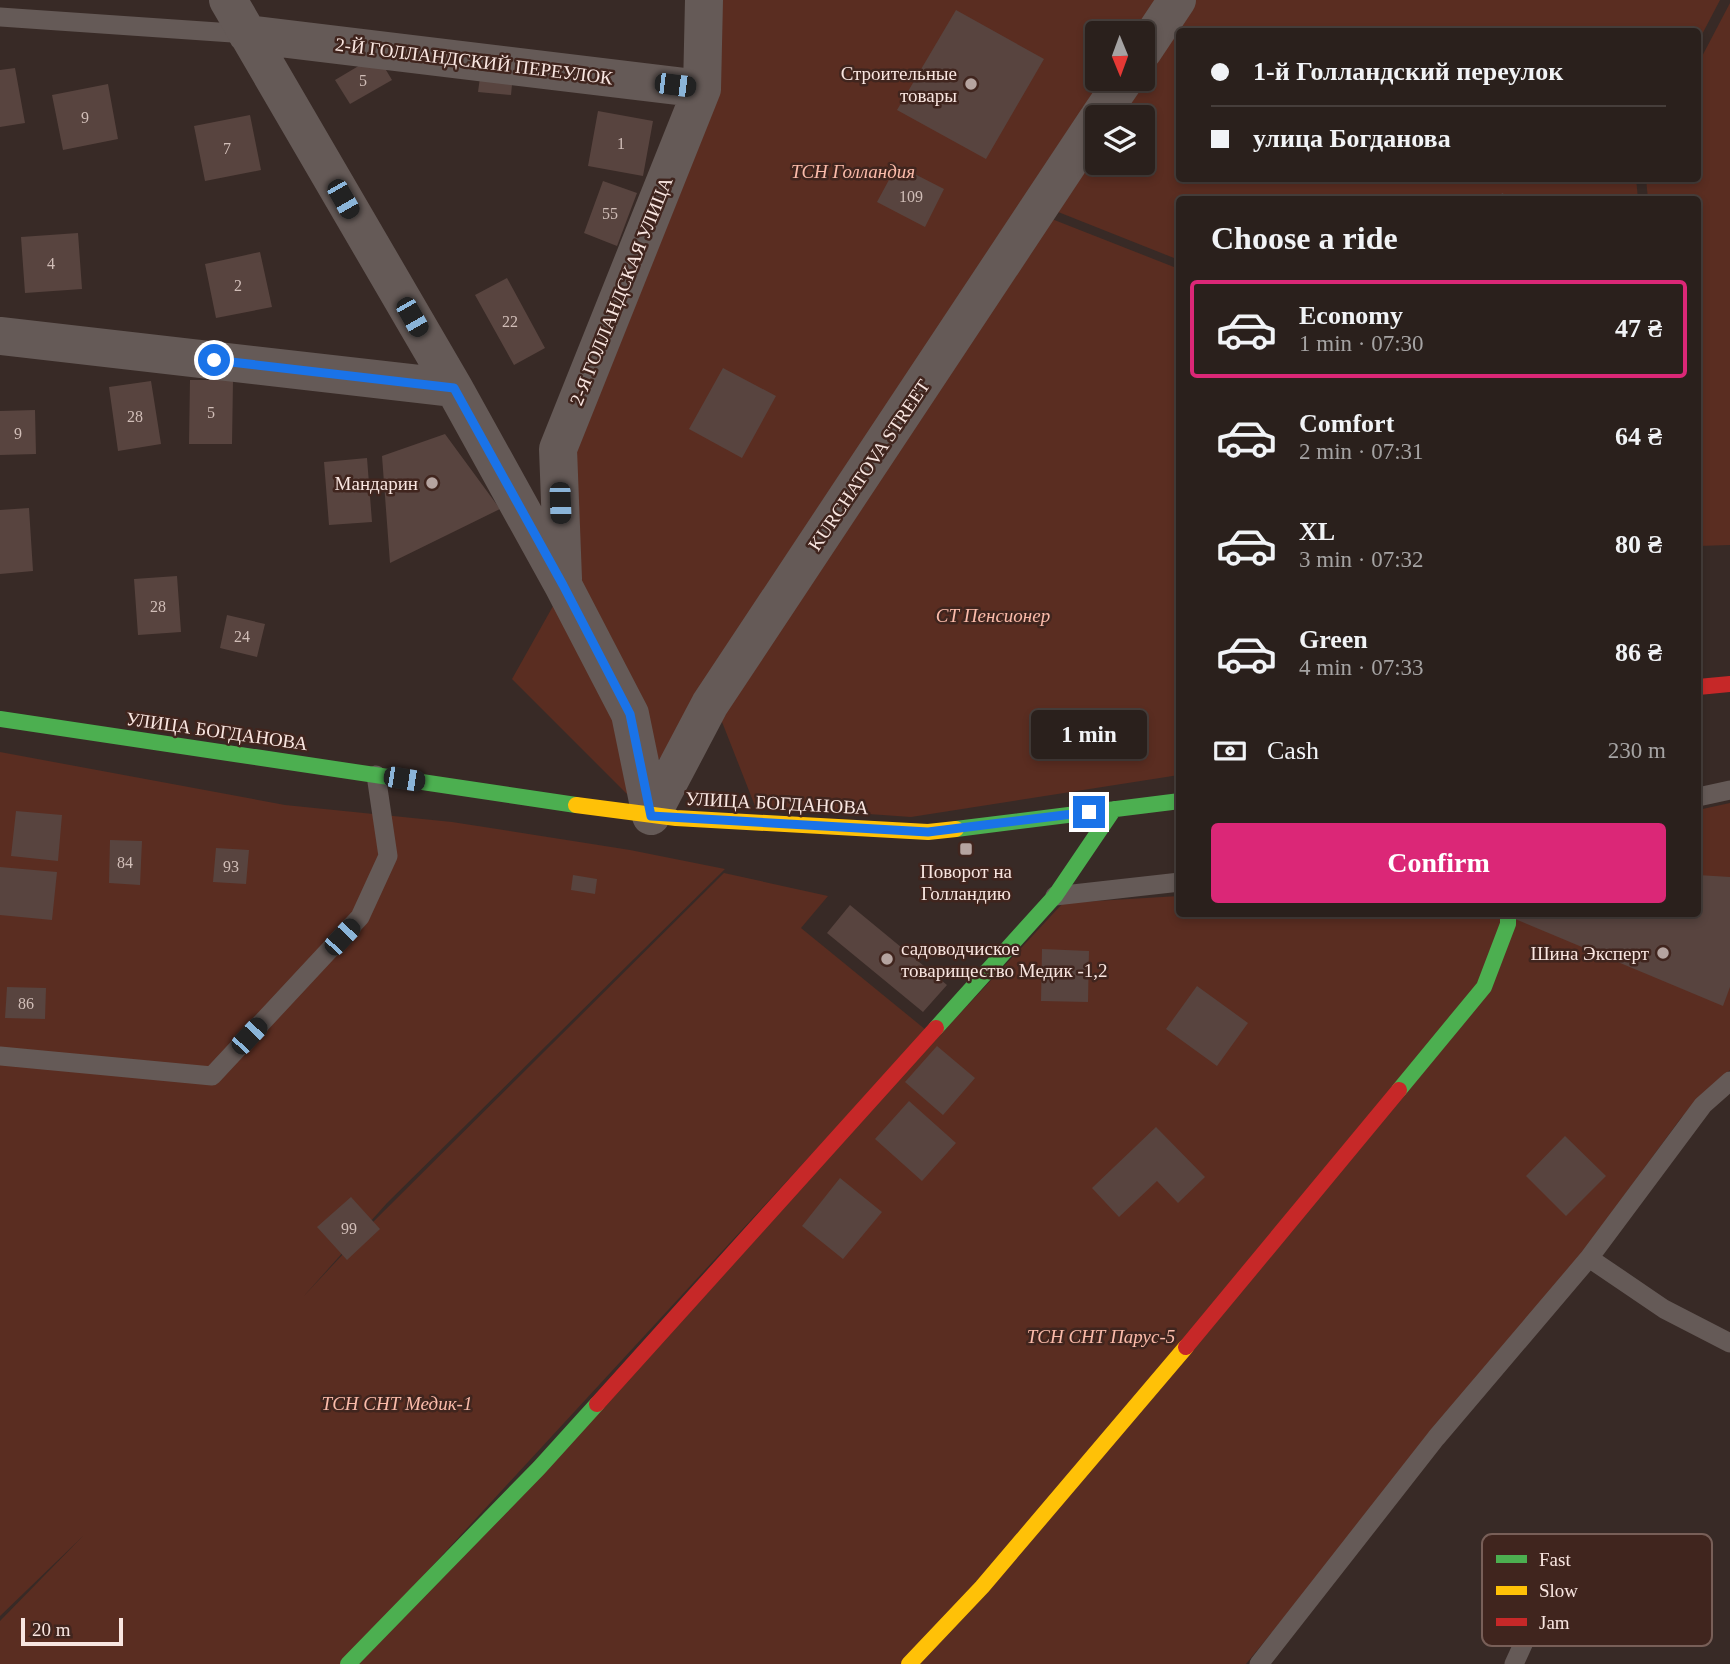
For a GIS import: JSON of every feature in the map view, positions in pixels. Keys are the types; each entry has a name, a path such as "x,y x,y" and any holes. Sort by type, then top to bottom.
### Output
{"street":[{"path":"228,0 454,388 563,585 630,714 651,816"},
{"name":"2-Я ГОЛЛАНДСКАЯ УЛИЦА","path":"563,585 558,449 702,89 704,0"},
{"path":"1155,33 1177,0"},
{"name":"2-Й ГОЛЛАНДСКИЙ ПЕРЕУЛОК","path":"247,34 702,89"},
{"name":"KURCHATOVA STREET","path":"651,816 710,704 1085,139"},
{"path":"0,336 454,388"},
{"path":"1701,687 1730,684"},
{"name":"УЛИЦА БОГДАНОВА","path":"0,719 651,816 928,832 1176,801"},
{"path":"348,1664 539,1468 1055,896 1115,809"},
{"path":"909,1664 982,1587 1143,1398 1484,987 1508,924 1508,917"}],"lane":[{"path":"0,17 247,34"},
{"path":"0,1056 212,1076 360,917 388,856 376,775"},
{"path":"1701,796 1730,790"},
{"path":"1055,896 1176,883"},
{"path":"1259,1664 1436,1438 1589,1258 1703,1105 1730,1081"},
{"path":"1589,1258 1664,1309 1730,1343"},
{"path":"1514,1664 1522,1646"}],"green space":[{"name":"ТСН Голландия","path":"707,0 1720,0 1701,36 1701,28 1176,28 1176,182 1636,182 1638,196 1176,196 1176,259 1033,202 710,704 627,794 512,679 566,583 561,450 660,203"},
{"path":"1730,3 1730,545 1701,546 1701,196 1648,196 1646,182 1701,182 1701,58"},
{"name":"СТ Пенсионер","path":"1034,212 1176,268 1176,775 911,817 755,806 715,704"},
{"name":"ТСН СНТ Медик-1","path":"0,752 285,805 452,822 630,850 725,869 387,1203 303,1297 374,1221 724,873 828,896 801,928 926,1030 342,1664 0,1664 0,1621 83,1536 0,1616"},
{"name":"ТСН СНТ Парус-5","path":"1730,803 1730,1070 1681,1118 1579,1257 1246,1664 354,1664 1063,903 1176,896 1176,917 1701,917 1701,809"}],"building":[{"name":"Строительные товары","path":"956,10 1044,59 986,159 897,110"},
{"path":"377,55 392,80 350,104 335,80"},
{"path":"15,68 25,123 0,127 0,70"},
{"path":"481,70 513,74 511,95 478,92"},
{"path":"108,84 118,139 63,150 52,95"},
{"path":"598,111 653,121 643,176 588,166"},
{"path":"250,115 261,170 205,181 194,126"},
{"path":"897,165 944,189 925,227 877,202"},
{"path":"603,181 637,193 617,246 584,233"},
{"path":"78,233 82,289 25,293 21,237"},
{"path":"260,252 272,307 216,318 205,264"},
{"path":"507,278 545,348 514,365 475,295"},
{"path":"723,368 776,396 742,458 689,429"},
{"path":"190,380 233,380 232,444 189,444"},
{"path":"151,381 161,444 118,451 109,387"},
{"path":"35,410 36,454 0,455 0,411"},
{"name":"Мандарин","path":"445,434 500,509 390,563 382,456"},
{"path":"367,458 372,522 329,525 324,462"},
{"path":"29,508 33,571 0,574 0,510"},
{"path":"177,576 181,632 138,635 134,579"},
{"path":"227,615 265,624 257,657 220,648"},
{"path":"16,811 62,815 58,861 11,856"},
{"path":"110,840 142,841 140,885 109,883"},
{"path":"216,848 249,850 246,884 213,882"},
{"path":"0,867 57,872 52,920 0,915"},
{"path":"573,875 597,879 595,894 571,890"},
{"name":"Шина Эксперт","path":"1701,875 1730,877 1730,987 1723,1006 1515,919 1701,917"},
{"name":"садоводчиское товарищество Медик -1,2","path":"850,905 947,985 923,1012 827,933"},
{"path":"1042,949 1089,951 1088,1002 1041,1001"},
{"path":"1197,986 1248,1023 1217,1066 1166,1029"},
{"path":"7,987 46,988 45,1019 5,1018"},
{"path":"937,1046 975,1078 943,1115 905,1082"},
{"path":"909,1101 956,1143 922,1181 875,1139"},
{"path":"1156,1127 1205,1177 1178,1203 1157,1181 1119,1217 1092,1188"},
{"path":"1565,1136 1606,1176 1566,1216 1526,1176"},
{"path":"840,1178 882,1212 843,1259 802,1226"},
{"path":"351,1197 380,1229 347,1260 317,1227"}],"traffic: fast":[{"path":"0,719 576,805"},
{"path":"956,829 1176,802"},
{"path":"936,1028 1055,896 1114,809"},
{"path":"1399,1090 1484,987 1508,924 1508,917"},
{"path":"348,1664 539,1468 597,1404"}],"traffic: slow":[{"path":"576,805 676,818 928,832 956,829"},
{"path":"909,1664 982,1587 1186,1347"}],"traffic: jam":[{"path":"1701,687 1730,684"},
{"path":"597,1404 936,1028"},
{"path":"1186,1347 1399,1090"}],"place":[{"name":"Строительные товары","path":"971,84"},
{"name":"Мандарин","path":"432,483"},
{"name":"Поворот на Голландию","path":"966,849"},
{"name":"Шина Эксперт","path":"1663,953"},
{"name":"садоводчиское товарищество Медик -1,2","path":"887,959"}],"route":[{"path":"214,360 454,388 563,585 630,714 651,816 803,827 928,832 1089,812"}]}
